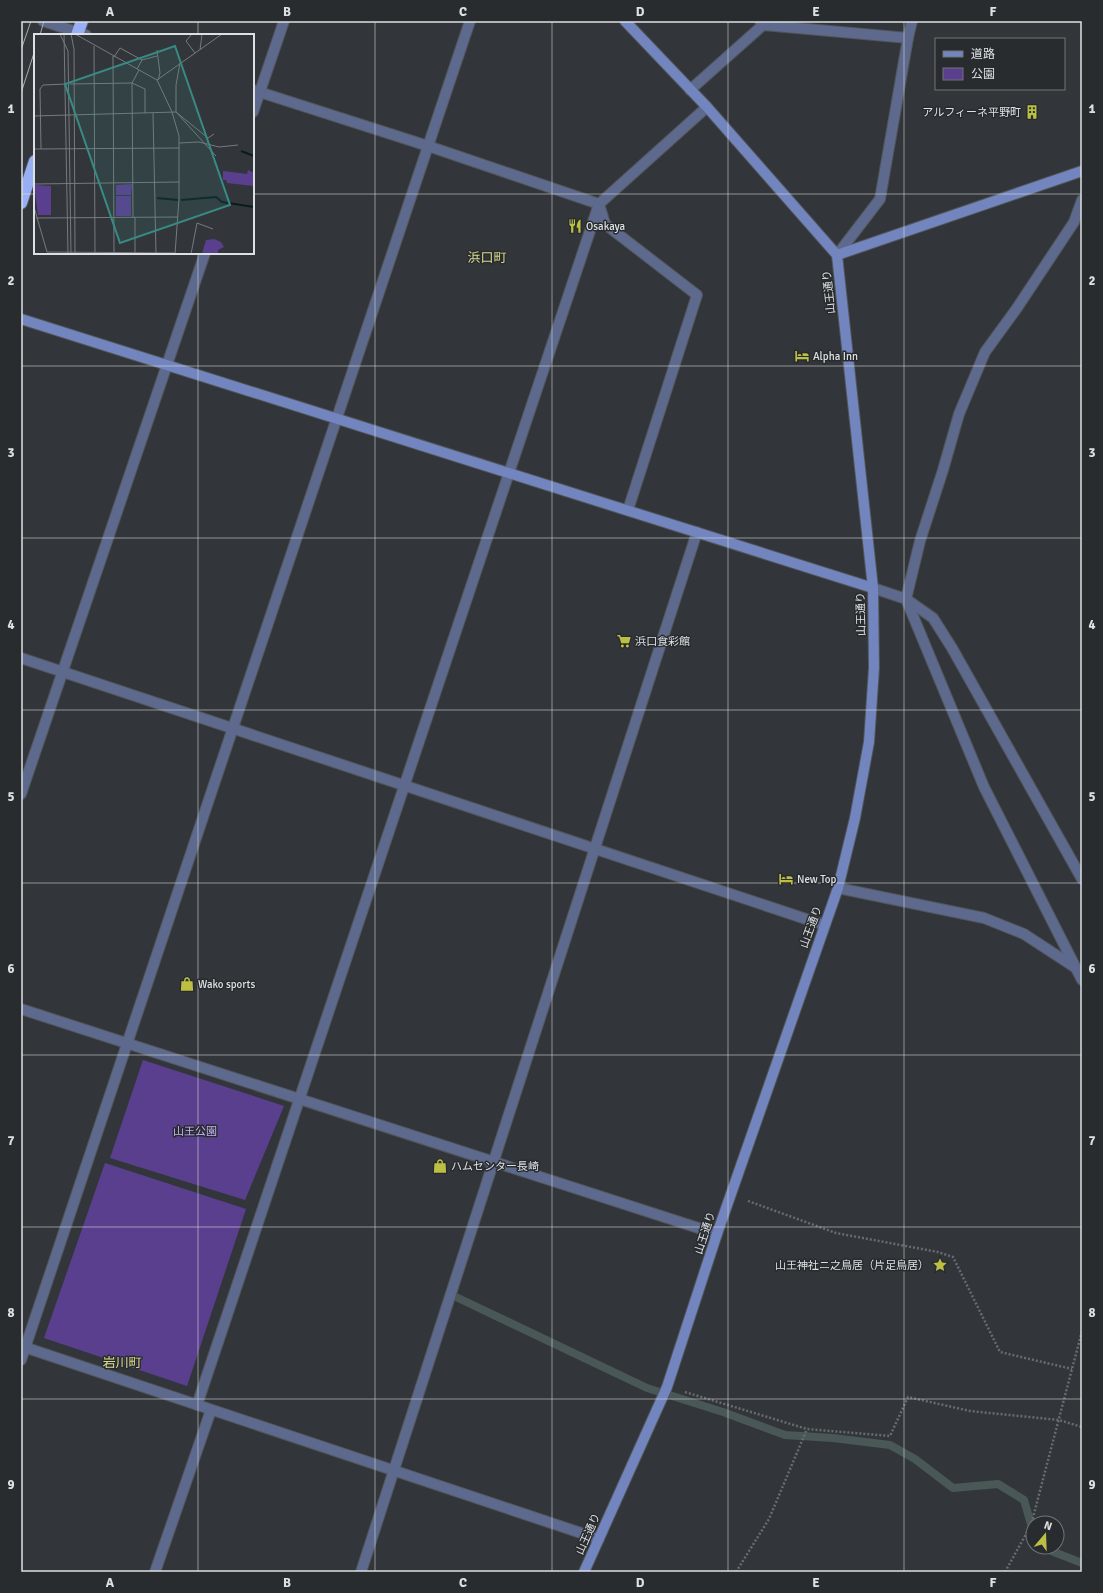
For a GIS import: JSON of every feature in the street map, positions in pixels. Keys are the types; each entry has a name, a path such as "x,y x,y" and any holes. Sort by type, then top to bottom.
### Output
{"highway":[{"path":"21,203 34,164"}],"street":[{"path":"43,21 81,31"},
{"path":"254,105 256,91 284,21"},
{"path":"21,1360 23,1347 127,1044 470,21"},
{"path":"625,21 707,107 837,255"},
{"path":"837,255 880,200 912,21"},
{"path":"690,90 762,23 908,38"},
{"path":"256,91 428,146 599,204"},
{"path":"197,1405 599,204 707,107"},
{"path":"837,255 1082,171"},
{"path":"1082,200 1074,222 1017,308 985,352 959,414 920,541 906,599 984,787 1079,971 1082,980"},
{"path":"599,204 605,224 697,294 628,510"},
{"path":"21,794 205,254"},
{"name":"山王通り","path":"584,1572 667,1386 730,1194 838,888 855,818 869,742 874,668 873,588 837,255"},
{"path":"21,319 906,599 933,618 952,648 1082,879"},
{"path":"361,1572 697,532"},
{"path":"21,658 824,925"},
{"path":"838,888 984,918 1024,934 1079,971"},
{"path":"21,1009 717,1234"},
{"path":"23,1347 599,1539"},
{"path":"155,1572 211,1410"}],"path":[{"path":"730,1194 836,1233 953,1256 1000,1352 1072,1369"},
{"path":"1005,1572 1031,1525 1082,1331"},
{"path":"667,1386 807,1429 890,1436 908,1397 970,1411 1059,1420 1082,1427"},
{"path":"736,1572 769,1519 807,1429"}],"green space":[{"name":"山王公園","path":"143,1060 284,1106 245,1200 110,1158"},
{"path":"105,1163 246,1209 187,1386 44,1338"}],"waterway":[{"path":"456,1297 647,1388 723,1412 785,1435 833,1438 890,1445 915,1459 953,1488 998,1484 1024,1500 1028,1515"},
{"path":"1062,1555 1082,1563"}],"tram line":[{"path":"21,50 31,21"},
{"path":"40,34 44,21"},
{"path":"21,93 34,53"}],"place":[{"name":"アルフィーネ平野町","path":"1032,112"},
{"name":"Osakaya","path":"575,226"},
{"name":"Alpha Inn","path":"802,356"},
{"name":"浜口食彩館","path":"624,641"},
{"name":"New Top","path":"786,879"},
{"name":"Wako sports","path":"187,984"},
{"name":"ハムセンター長崎","path":"440,1166"},
{"name":"山王神社ニ之鳥居（片足鳥居）","path":"940,1265"}],"district":[{"name":"浜口町","path":"487,258"},
{"name":"岩川町","path":"122,1363"}]}
